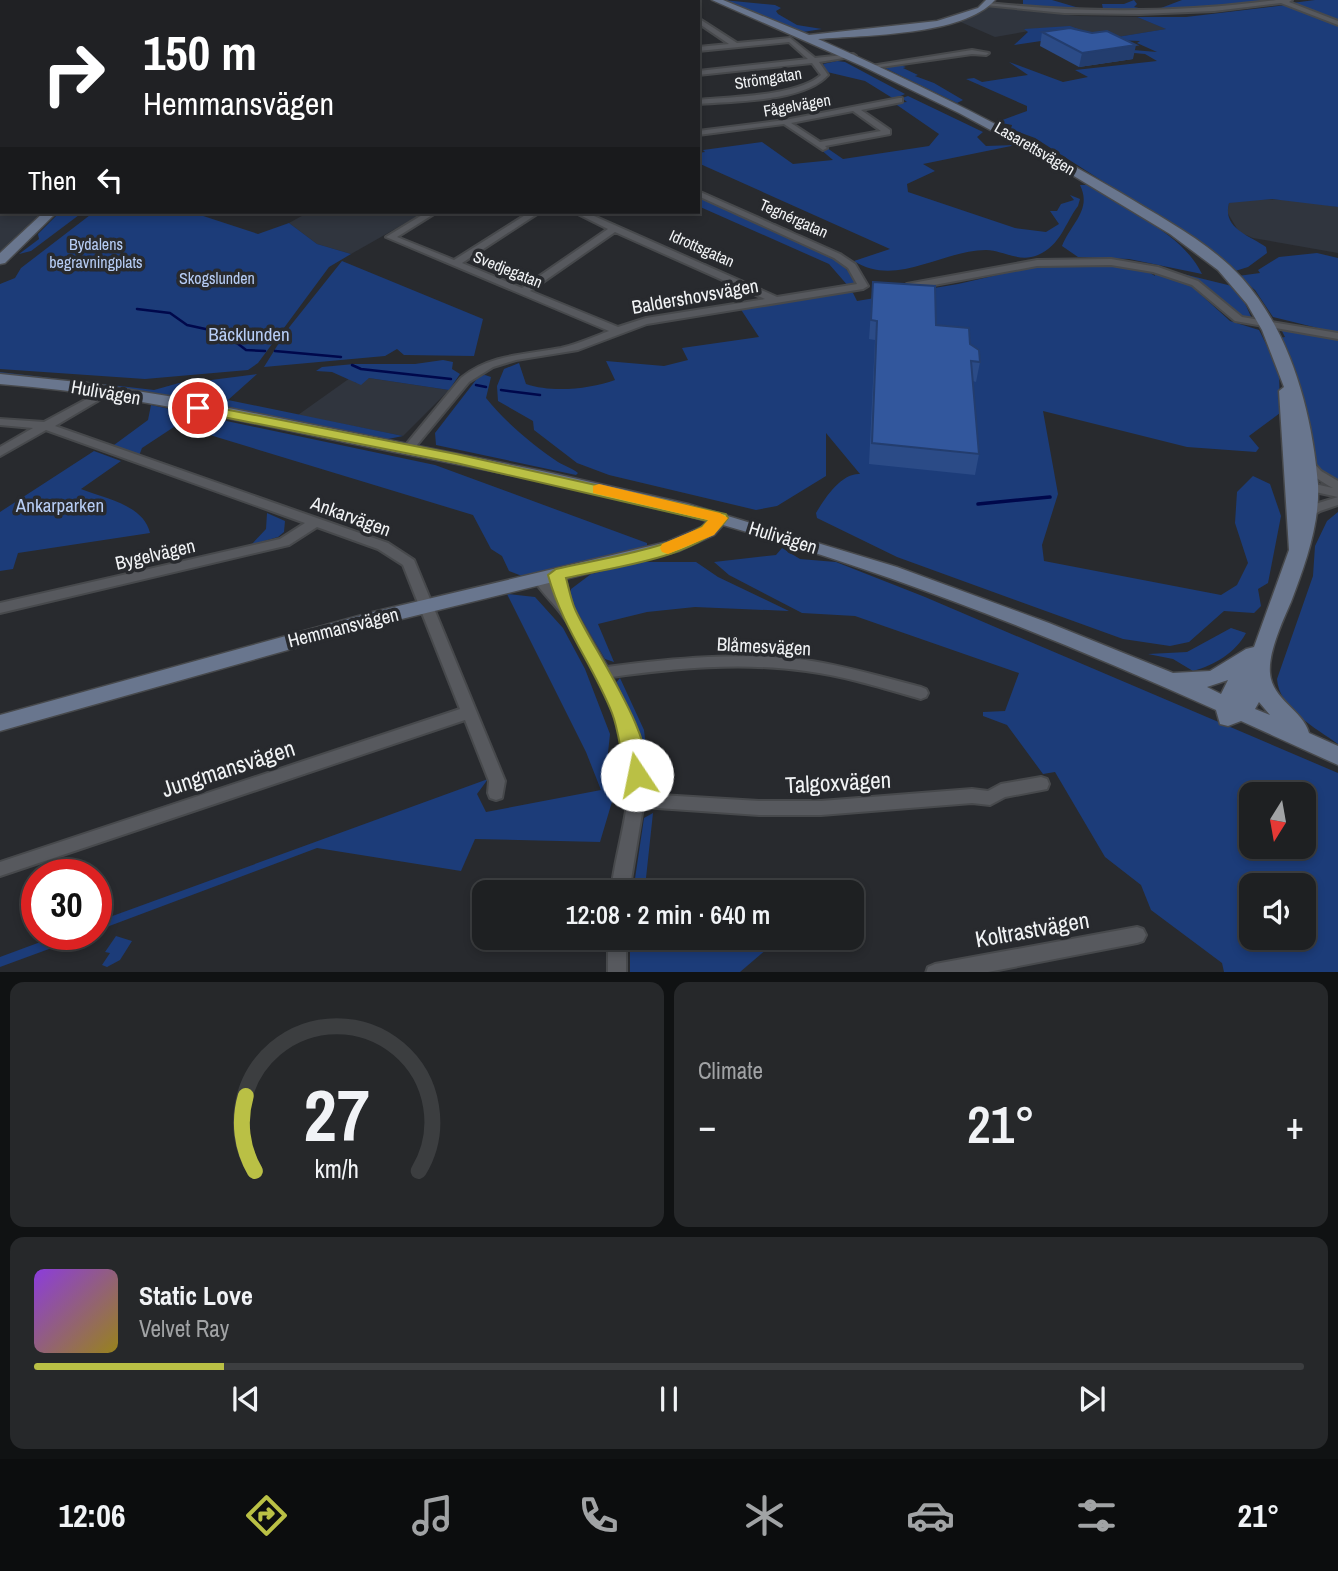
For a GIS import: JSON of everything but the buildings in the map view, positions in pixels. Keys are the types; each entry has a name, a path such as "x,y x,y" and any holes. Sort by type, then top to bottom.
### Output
{"street":[{"name":"Lasarettsvägen","path":"716,0 853,56 1030,144 1147,214 1216,262 1237,281 1266,324 1300,415 1306,461 1299,481 1309,514 1285,593 1260,655 1232,712"},
{"path":"808,37 872,33 941,22 971,14 990,3 1128,15 1191,12 1285,1 1338,23"},
{"path":"700,21 736,45"},
{"name":"Strömgatan","path":"700,102 793,90 815,84 825,75 793,41 786,39 736,45"},
{"path":"700,49 736,45"},
{"path":"874,66 969,52 986,53"},
{"path":"700,74 815,63 853,56"},
{"name":"Fågelvägen","path":"700,133 785,122 899,100"},
{"path":"785,122 821,146 887,132 855,108"},
{"name":"Tegnérgatan","path":"700,194 838,256 852,266 870,289"},
{"path":"0,260 49,214"},
{"path":"390,237 430,214"},
{"path":"455,264 533,214"},
{"name":"Idrottsgatan","path":"583,214 774,299"},
{"path":"523,292 615,228"},
{"name":"Svedjegatan","path":"390,237 615,330"},
{"path":"893,288 1020,266 1090,261 1155,269 1195,283 1239,319 1338,336"},
{"name":"Baldershovsvägen","path":"408,449 473,372 499,361 571,349 615,330 671,316 774,299 870,289"},
{"name":"Lasarettsvägen","path":"1288,377 1299,481 1297,549"},
{"name":"Hulivägen","path":"0,379 107,391 408,449 711,516 826,551 1036,625 1152,674 1338,764"},
{"path":"0,452 107,391"},
{"name":"Ankarvägen","path":"0,422 45,426 398,555 409,564 470,712 497,781 496,793"},
{"path":"1306,461 1317,474 1338,486"},
{"path":"1299,481 1338,486"},
{"path":"1299,481 1338,493"},
{"path":"1309,514 1315,508 1338,501"},
{"name":"Hemmansvägen","path":"0,723 152,678 688,541 708,531 711,516"},
{"name":"Bygelvägen","path":"0,608 284,542 314,523"},
{"path":"548,577 550,596 566,610 602,673 621,711 633,748 637,775 635,800 622,880"},
{"name":"Hulivägen","path":"944,593 1031,635 1338,756"},
{"path":"1152,674 1199,682 1235,669 1260,655 1268,699 1276,711 1315,745"},
{"name":"Blåmesvägen","path":"602,673 693,662 790,664 844,673 921,693"},
{"name":"Jungmansvägen","path":"0,869 470,712"},
{"name":"Talgoxvägen","path":"635,800 759,808 821,808 972,796 990,798 1001,791 1041,784"},
{"name":"Koltrastvägen","path":"935,972 1137,935"},
{"path":"617,950 617,972"}],"shaded area":[{"path":"990,7 1079,16 1137,17 1167,29 1105,39 1041,29 995,37 956,20"},
{"path":"1243,199 1297,200 1338,207 1338,253 1253,238 1239,232 1227,212 1229,203"},
{"path":"0,214 43,214 0,255"},
{"path":"305,214 421,214 351,254 317,244 289,223"},
{"path":"350,378 356,383 369,378 449,390 403,436 298,415"}],"green space":[{"path":"723,0 775,5 781,8 776,11 778,14 797,25 822,29 803,32"},
{"path":"1023,0 1052,0 1086,10 1103,9 1102,4 1124,4 1134,0 1137,4 1134,7 1153,11 1182,0 1281,0 1149,13 1023,8"},
{"path":"1338,0 1338,21 1292,3"},
{"path":"1286,5 1338,25 1338,207 1272,199 1229,203 1229,219 1233,225 1266,247 1267,253 1248,267 1232,272 1107,184 1035,138 1011,129 1012,125 997,122 1027,111 1027,106 966,79 974,78 982,82 1028,75 1009,62 1063,82 1088,77 1075,70 1157,61 1145,54 1134,53 1133,50 1157,52 1137,43 1140,41 1061,38 1014,45 1028,32 1024,29 1070,26 1105,39 1166,29 1137,17 1186,17"},
{"path":"845,62 905,94 894,99 865,81 827,72 823,64"},
{"path":"894,63 906,67 903,68 918,75 915,76 934,83 963,100 957,103 883,67"},
{"path":"908,96 983,132 977,137 986,146 1016,145 923,164 935,171 907,184 908,192 1015,228 1046,232 1059,224 1050,211 1057,211 1061,204 1074,200 1070,195 1080,199 1052,246 1038,255 1025,258 986,250 903,269 886,271 870,268 854,261 890,249 700,164 700,153 705,152 703,150 762,142 793,164 833,160 820,149 827,148 843,159 929,146 939,134 894,103 907,102 902,98"},
{"path":"1080,185 1089,185 1167,234 1193,259 1202,274 1129,259 1078,257 1062,246 1082,209 1084,202"},
{"path":"700,198 840,261 857,283 855,286 849,287 829,264 700,207"},
{"path":"58,214 80,214 31,251 19,254 39,239 38,234"},
{"path":"91,214 197,214 258,234 289,223 317,244 351,254 329,267 258,363 248,370 145,379 0,369 0,284 15,278 21,268"},
{"path":"1317,253 1338,258 1338,333 1273,317 1255,290 1238,276 1260,273 1258,270 1279,257"},
{"path":"342,261 483,319 474,356 404,355 397,349 385,356 264,367 287,330"},
{"path":"1101,264 1147,271 1155,276 1155,271 1187,282 1230,321 1259,330 1279,370 1280,413 1249,436 1259,448 1256,452 1187,447 1043,411 1058,494 1042,545 1044,561 1221,595 1237,585 1248,563 1235,523 1237,492 1253,476 1270,484 1281,516 1268,583 1258,589 1261,606 1254,613 1224,611 1189,642 1170,646 1123,639 897,557 817,518 816,513 834,488 846,478 860,474 826,433 826,476 777,506 756,510 609,475 577,463 534,430 533,421 498,401 497,386 504,369 519,363 526,384 559,389 583,388 615,380 606,361 664,366 688,360 682,348 759,337 740,308 833,293 853,293 857,301 958,284 1041,265"},
{"path":"1179,273 1232,286 1244,301 1252,319 1239,316 1197,282"},
{"path":"1282,331 1338,339 1338,483 1317,470 1314,463 1296,371 1280,338 1285,337"},
{"path":"443,360 453,362 452,369 460,374 449,390 369,378 361,385 332,372 316,371 322,367 354,364 415,364"},
{"path":"0,372 154,390 179,383 201,382 182,400 89,383 0,375"},
{"path":"257,374 228,400 403,436 383,440 188,400 211,380"},
{"path":"479,376 491,377 486,398 494,407 529,441 576,471 576,475 436,445 435,433"},
{"path":"151,405 435,465 647,543 647,546 522,576 509,571 502,556 491,549 473,515 177,425 142,448 139,456 114,445 148,420"},
{"name":"Ankarparken","path":"94,451 121,461 81,489 131,509 140,515 150,533 18,553 13,569 0,571 0,512"},
{"path":"1338,512 1338,744 1291,709 1279,690 1277,679 1313,576 1315,546 1327,521"},
{"path":"267,513 285,521 284,532 278,537 251,545 266,529"},
{"path":"782,548 800,559 836,562 925,597 1338,773 1338,972 1224,972 1222,963 1151,910 1141,885 1105,857 1055,772 1043,774 1007,725 983,716 983,712 1005,711 1019,673 855,616 802,613 729,575 714,562 776,555"},
{"path":"643,562 696,562 718,577 789,611 695,607 647,612 598,624 614,662 605,659 570,600 571,589 591,574"},
{"path":"507,594 535,597 563,628 585,669 610,734 608,753 614,795 600,842 475,839 461,871 317,848 112,925 112,916 488,779 477,794 486,812 601,790 586,752"},
{"path":"1231,628 1246,633 1230,652 1217,662 1193,671 1173,659 1148,654 1187,652"},
{"path":"620,678 644,730 651,790 645,782 636,732 616,689 615,684"},
{"path":"653,813 646,878 667,880 635,880 644,818"},
{"path":"116,936 132,941 120,960 107,967 102,965 110,953 105,952 112,950 112,942"},
{"path":"21,949 46,950 0,967 0,957"},
{"path":"630,950 766,950 740,972 630,972"}],"waterway":[{"path":"137,309 170,313 187,325 224,333 246,350 265,351"},
{"path":"275,351 341,357"},
{"path":"352,365 361,369 451,379"},
{"path":"476,385 486,387"},
{"path":"501,390 540,395"},
{"path":"978,504 1050,497"}],"slow traffic":[{"path":"599,489 720,518 708,531 668,548"}],"route":[{"path":"198,408 456,458 720,518 708,531 681,544 556,575 564,593 566,610 621,711 633,748 637,775"}],"park label":[{"name":"Bydalens begravningplats","path":"96,253"},
{"name":"Skogslunden","path":"217,278"},
{"name":"Bäcklunden","path":"249,334"}]}
